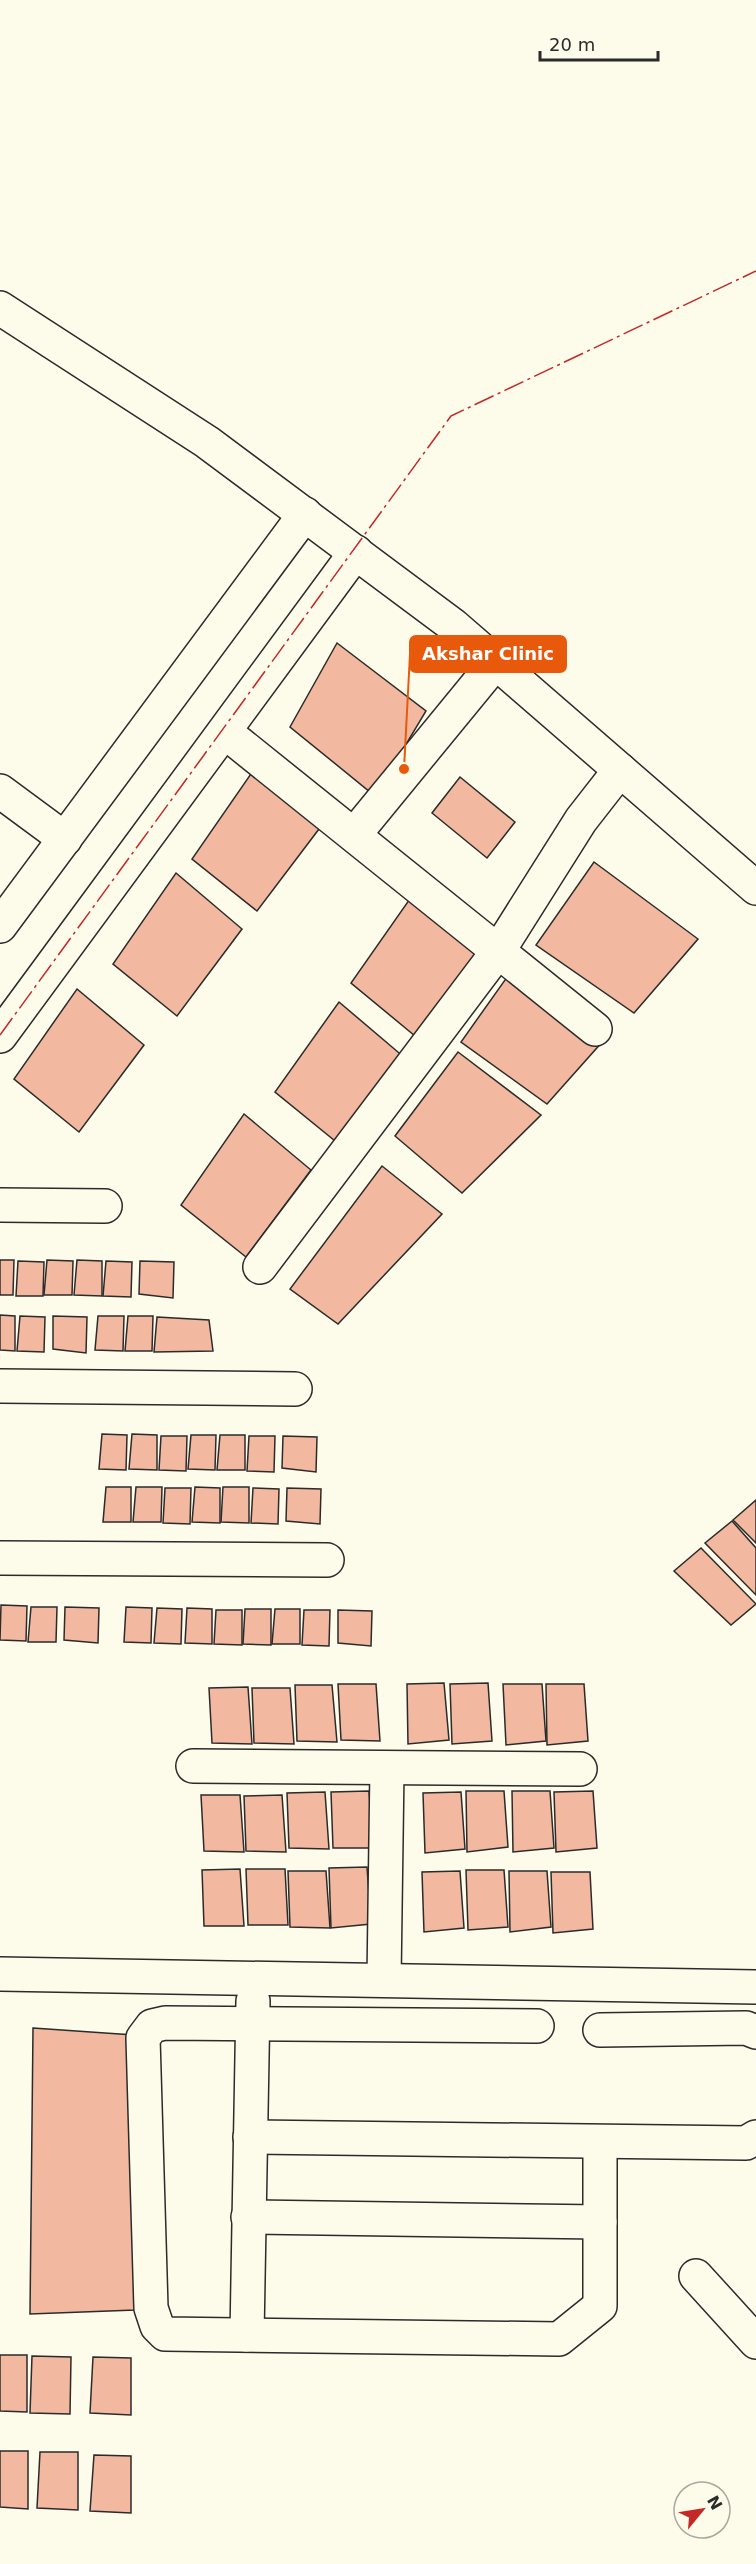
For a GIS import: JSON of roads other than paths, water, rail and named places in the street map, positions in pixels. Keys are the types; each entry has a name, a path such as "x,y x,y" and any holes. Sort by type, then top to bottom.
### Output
{"street":[{"path":"0,308 207,442 454,626 756,888"},
{"path":"0,926 304,514"},
{"path":"0,1036 356,552"},
{"path":"354,835 495,663"},
{"path":"225,732 595,1029"},
{"path":"260,1267 499,950 581,820 620,770"},
{"path":"0,790 65,838"},
{"path":"0,1205 105,1206"},
{"path":"0,1386 295,1389"},
{"path":"0,1558 327,1560"},
{"path":"193,1766 580,1769"},
{"path":"384,1980 387,1768"},
{"path":"0,1974 756,1987"},
{"path":"247,2335 253,1978"},
{"path":"537,2026 253,2022 165,2023 152,2026 143,2038 151,2308 157,2326 165,2334 559,2339 600,2306 600,2142"},
{"path":"600,2030 746,2028 756,2032"},
{"path":"250,2137 746,2143 756,2137"},
{"path":"249,2217 600,2222"},
{"path":"696,2276 756,2342"}],"place":[{"name":"Akshar Clinic","path":"404,769"}]}
